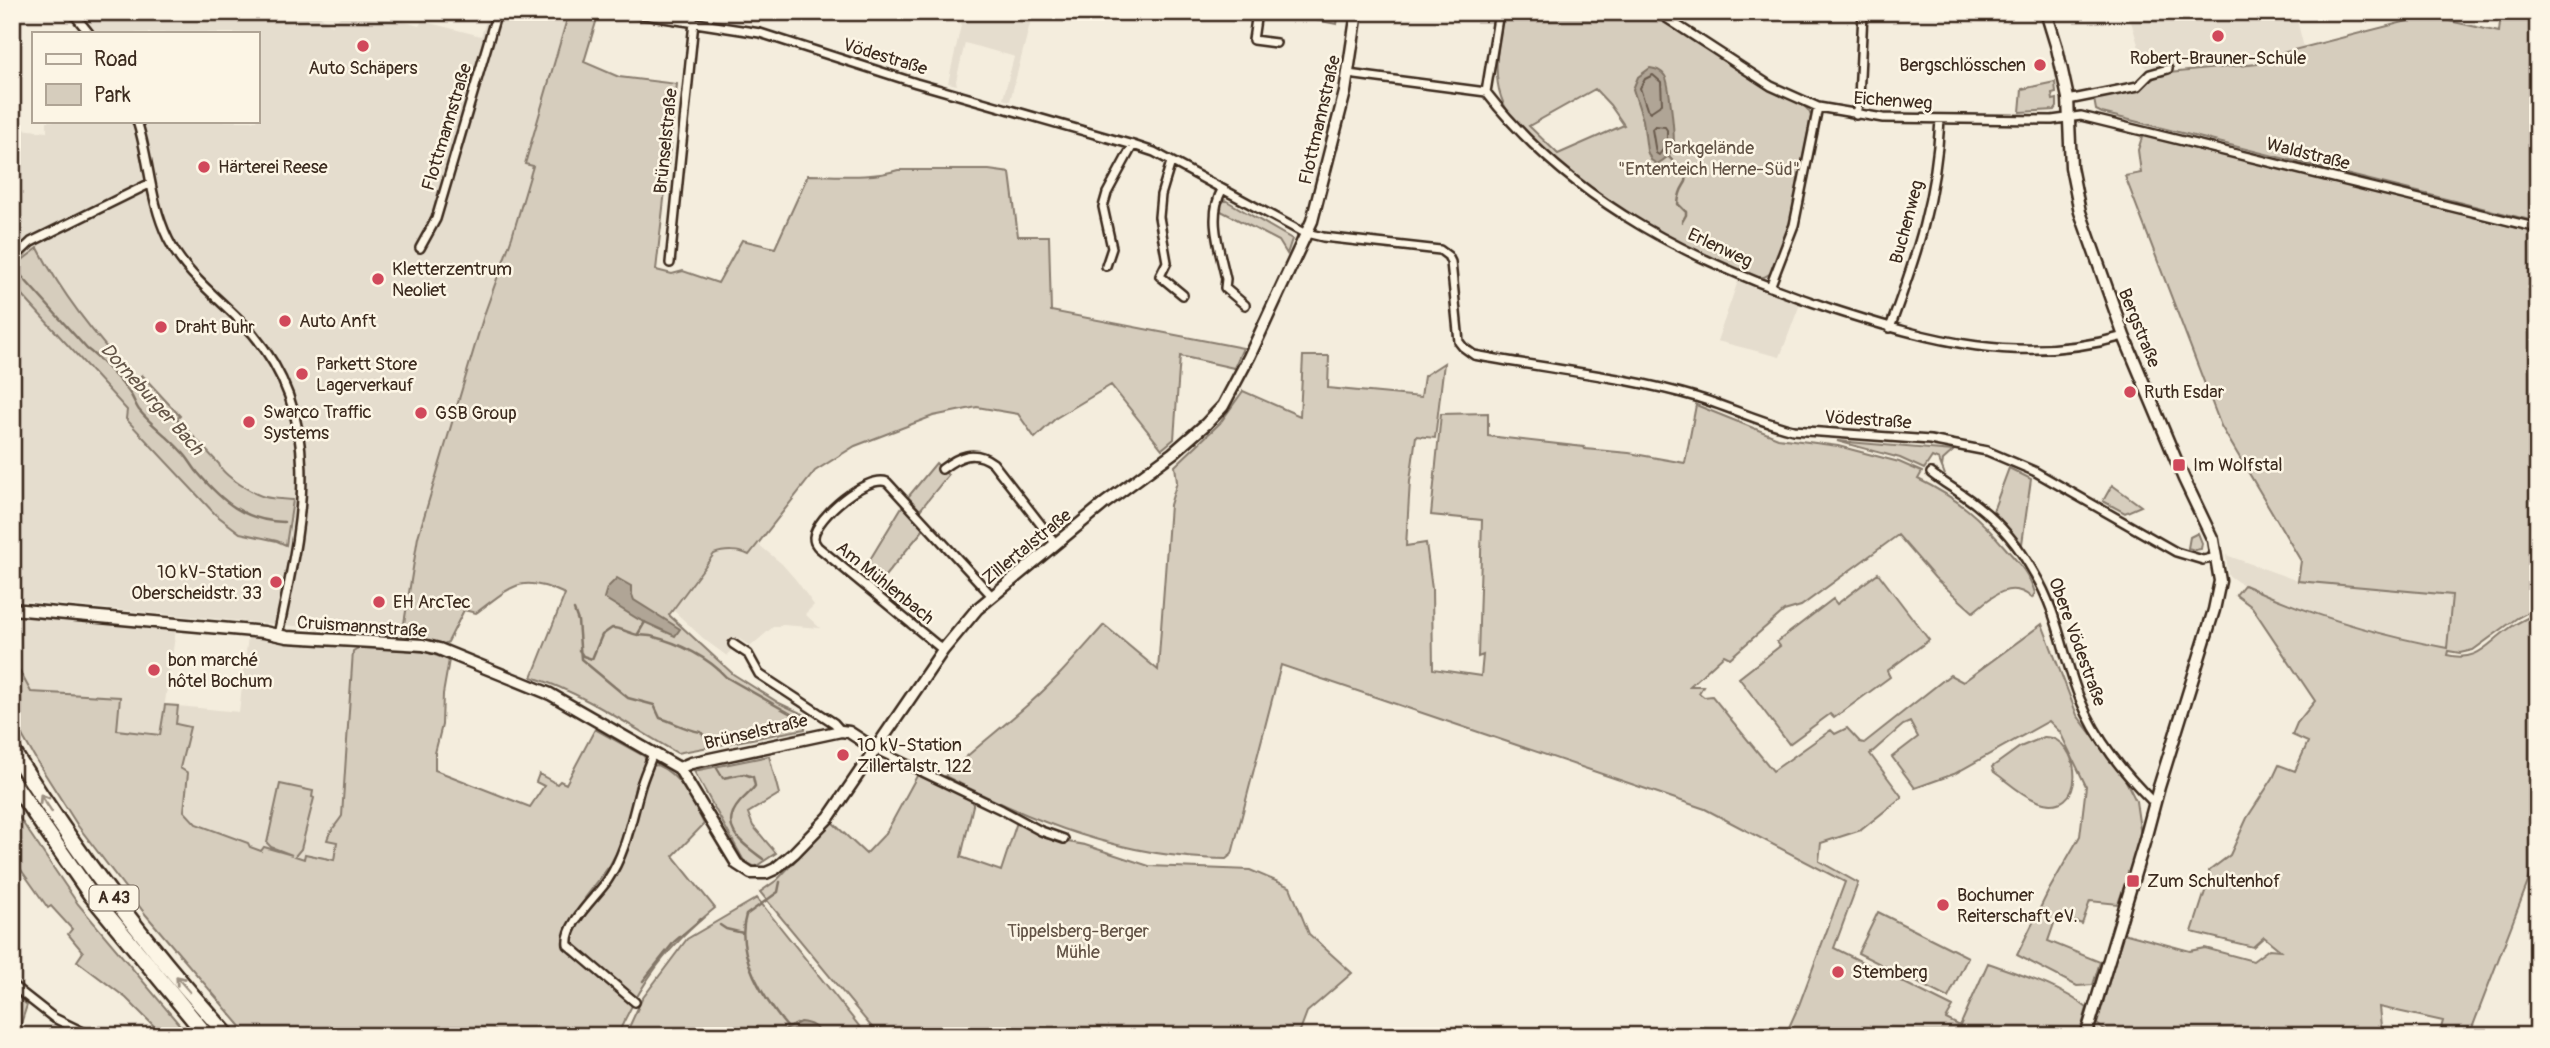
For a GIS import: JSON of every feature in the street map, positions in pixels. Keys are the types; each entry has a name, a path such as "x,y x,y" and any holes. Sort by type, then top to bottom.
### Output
{"highway":[{"name":"A 43","path":"12,750 53,815 102,882 173,973 228,1036"},
{"name":"A 43","path":"12,781 91,895 206,1036"}],"street":[{"path":"72,12 88,32"},
{"name":"Flottmannstraße","path":"420,248 436,219 498,12"},
{"name":"Vödestraße","path":"625,12 761,33 916,83 1133,145 1171,162 1307,234 1435,248 1444,252 1451,262 1457,334 1463,348 1474,355 1665,390 1793,430 1930,440 1987,451 2034,471 2176,552 2203,560 2217,557"},
{"path":"1257,12 1253,40 1276,43"},
{"name":"Flottmannstraße","path":"1307,234 1317,205 1348,74 1357,12"},
{"path":"1348,74 1486,92 1499,12"},
{"name":"Eichenweg","path":"1657,12 1771,86 1818,107 1856,116 1940,120 2052,120 2069,117"},
{"path":"1856,116 1863,12"},
{"name":"Bergstraße","path":"2046,12 2068,100 2074,191 2090,245 2124,336 2184,479 2213,540 2217,557"},
{"name":"Brünselstraße","path":"670,263 694,22"},
{"path":"2068,100 2138,86 2150,74 2168,69"},
{"name":"Erlenweg","path":"1486,92 1529,143 1609,207 1679,247 1770,287 1890,328 1958,345 2020,349 2089,345 2124,336"},
{"path":"1770,287 1794,225 1818,107"},
{"name":"Waldstraße","path":"2069,117 2081,116 2149,131 2538,228"},
{"name":"Buchenweg","path":"1890,328 1921,242 1931,204 1937,170 1940,120"},
{"path":"137,122 149,184 174,250 197,278 261,344 281,377 292,404 301,445 303,489 278,635"},
{"path":"1106,266 1112,248 1103,207 1107,193 1133,145"},
{"path":"1171,162 1160,195 1159,217 1167,262 1160,276 1183,295"},
{"path":"12,260 31,242 149,184"},
{"path":"1222,190 1215,204 1215,217 1226,279 1225,288 1245,305"},
{"name":"Zillertalstraße","path":"751,873 766,873 775,869 829,817 961,626 992,596 1173,453 1223,406 1307,234"},
{"path":"942,469 964,455 978,454 986,458 993,463 1056,544"},
{"name":"Obere Vödestraße","path":"1931,473 1995,521 2023,556 2054,616 2076,687 2091,724 2116,764 2154,803"},
{"name":"Am Mühlenbach","path":"943,650 818,547 814,540 815,533 836,505 865,484 876,480 887,482 992,596"},
{"path":"2096,1036 2087,1030 2214,610 2220,582 2217,557"},
{"name":"Cruismannstraße","path":"12,609 278,635 423,645 439,649 550,694 678,768 690,783 737,864 751,873"},
{"name":"Brünselstraße","path":"733,645 748,654 760,674 834,723 841,731"},
{"name":"Brünselstraße","path":"678,768 691,762 841,731 849,732 875,749"},
{"path":"875,749 1041,831 1064,839"},
{"path":"635,1002 568,945 567,938 577,918 607,881 620,856 628,838 640,785 653,753"},
{"path":"12,985 54,1018 91,1036"}],"shaded area":[{"path":"78,12 316,12 332,26 344,12 370,12 419,26 422,21 481,36 489,12 569,12 525,164 534,165 418,537 402,636 12,600 12,222 15,185 12,128 47,132 47,122 259,122 259,32 93,32"},
{"path":"964,12 1033,12 1010,101 1003,99 1014,57 1012,56 965,43 957,85 948,83"},
{"name":"Robert-Brauner-Schule","path":"2128,12 2295,12 2304,48 2258,59 2145,67"},
{"path":"1738,281 1800,304 1780,357 1717,341"},
{"path":"758,544 796,580 814,605 805,614 820,628 783,625 773,627 751,646 739,639 727,656 673,610 714,554 737,551 749,555"},
{"path":"2226,555 2298,581 2452,595 2448,648 2352,627 2282,603 2228,575"},
{"path":"14,616 176,630 160,735 116,730 120,697 31,692 12,657"},
{"path":"248,636 353,651 342,816 335,828 328,833 327,839 338,842 335,860 305,854 304,859 265,848 261,851 249,847 248,843 196,824 184,811 188,773 180,769 190,728 176,724 178,706 239,712"}],"green space":[{"path":"569,12 599,12 584,62 619,77 677,84 656,270 672,274 683,271 718,283 742,240 775,248 808,175 865,176 898,170 989,170 1010,173 1018,236 1049,236 1051,311 1243,348 1234,368 1180,356 1174,439 1162,449 1111,385 1056,418 1035,438 1018,414 977,407 933,416 855,446 815,471 749,555 732,551 714,554 669,615 733,674 779,703 809,717 805,729 677,753 588,701 532,677 565,594 538,584 527,584 508,590 476,613 464,610 448,642 442,645 402,636 418,537 484,315 512,237 533,166 525,164"},
{"path":"1306,12 1329,12 1329,17 1338,19 1337,24 1305,18"},
{"name":"Parkgelände \"Ententeich Herne-Süd\"","path":"1503,12 1639,12 1675,28 1759,83 1806,107 1811,116 1794,210 1773,272 1764,277 1756,277 1697,251 1642,222 1591,188 1523,130 1504,105 1498,87 1498,44","holes":["1595,89 1624,125 1558,154 1529,126"]},
{"path":"2501,12 2538,12 2538,222 2096,110 2094,99 2140,89 2159,74 2257,64 2258,59 2427,16 2499,32"},
{"path":"2055,82 2056,93 2052,94 2053,100 2057,99 2055,110 2020,112 2022,89"},
{"path":"2143,134 2538,233 2538,607 2517,618 2473,650 2460,653 2448,651 2447,655 2466,656 2480,651 2515,625 2538,613 2538,856 2469,1036 2439,1036 2443,1021 2379,1007 2382,1036 2111,1036 2097,1024 2123,933 2190,951 2205,948 2253,961 2269,949 2280,950 2264,937 2253,947 2192,932 2210,876 2209,871 2230,855 2247,818 2279,765 2295,771 2308,742 2292,735 2297,723 2315,701 2252,607 2236,595 2244,585 2344,623 2447,648 2452,595 2298,581 2301,561 2221,426 2125,176 2141,173 2138,150"},
{"path":"1225,200 1292,239 1287,254 1279,241 1219,210"},
{"path":"38,248 70,300 108,349 136,380 142,375 180,416 177,419 226,473 239,484 260,495 293,500 286,545 240,533 215,514 126,419 127,410 12,284 12,268"},
{"path":"1303,356 1329,356 1328,388 1421,397 1424,376 1444,363 1435,438 1416,436 1406,546 1426,543 1432,589 1433,669 1481,676 1483,655 1478,657 1482,520 1431,515 1441,414 1488,413 1488,436 1629,453 1685,463 1696,405 1778,438 1838,446 1899,462 1922,472 1918,479 1957,502 1978,519 2024,570 2035,593 2032,598 2016,590 2008,590 1994,596 1973,612 1935,578 1898,535 1801,606 1784,611 1730,658 1724,655 1690,686 1703,686 1699,693 1704,697 1712,696 1773,771 1831,730 1835,734 1847,728 1864,743 1950,675 1963,682 2042,624 2077,715 2126,781 2136,801 2141,836 2118,904 2090,901 2082,924 2057,915 2048,941 2100,962 2093,985 2077,986 2017,955 2049,890 2080,836 2086,786 2060,732 2049,721 1954,774 1915,788 1892,757 1918,737 1910,722 1903,725 1870,754 1902,797 1861,830 1821,843 1819,861 1858,883 1834,948 1953,1007 1946,1019 1960,1026 1988,963 2053,987 2087,1008 2079,1036 1785,1036 1845,882 1705,809 1281,665 1232,854 1226,859 1152,852 1081,835 1013,809 945,776 1046,689 1104,625 1158,670 1170,505 1177,482 1175,466 1220,423 1243,391 1300,416"},
{"path":"1837,441 1953,451 1943,460 1945,475 1939,460 1932,457 1924,469 1900,458"},
{"path":"936,463 948,475 920,510 908,497"},
{"path":"2009,468 2031,479 2022,544 1993,511"},
{"path":"2112,485 2141,506 2125,513 2103,501"},
{"path":"903,505 924,529 875,588 860,576"},
{"path":"2198,533 2201,549 2188,548 2190,537"},
{"path":"1878,573 1929,640 1887,671 1890,677 1834,718 1830,714 1789,744 1739,678 1780,646 1777,642 1833,599 1837,604"},
{"path":"362,646 426,652 449,660 443,694 442,725 435,753 435,770 530,807 544,786 536,782 539,774 557,784 560,781 566,784 595,729 644,756 646,761 635,786 627,832 610,865 585,898 593,905 606,889 623,856 653,766 657,765 680,782 704,824 673,856 715,908 669,951 657,966 636,998 617,1036 249,1036 146,915 78,826 12,718 12,657 31,692 120,697 117,730 160,735 165,705 178,706 176,724 190,727 180,768 188,773 184,811 196,824 248,843 250,847 261,851 264,847 292,855 267,843 280,784 313,791 314,798 301,849 295,856 304,859 305,854 334,860 337,842 327,840 342,816 353,651"},
{"path":"2044,737 2057,740 2067,750 2073,763 2072,790 2065,800 2052,804 2024,794 1994,772 1992,767 2020,747"},
{"path":"769,756 779,794 748,813 753,826 776,853 755,867 744,861 694,771"},
{"name":"Tippelsberg-Berger Mühle","path":"918,774 974,801 961,857 1001,871 1017,822 1045,838 1085,845 1149,866 1250,870 1290,887 1309,934 1352,973 1307,1012 1298,1036 952,1036 943,1026 930,1036 879,1036 760,892 777,880 832,822 866,854 886,833"},
{"path":"12,807 78,904 189,1036 150,1036 155,1027 126,998 77,961 83,952 68,934 72,929 51,906 48,908 12,857"},
{"path":"757,898 867,1036 823,1036 812,1026 800,1024 774,1036 625,1036 642,999 687,939"},
{"path":"1878,912 1968,957 1948,998 1858,953"},
{"path":"12,991 27,1005 17,1036 12,1035"}],"water":[{"path":"1650,68 1665,76 1673,123 1673,148 1657,164 1651,160 1647,151 1643,120 1633,89 1638,77"},
{"path":"617,578 631,586 634,600 680,629 675,636 638,619 604,598 607,588"},
{"path":"800,1022 813,1026 823,1036 774,1036"}],"waterway":[{"path":"1668,156 1686,178 1678,204 1686,212 1682,222"},
{"name":"Dorneburger Bach","path":"16,270 87,349 117,377 139,410 171,440 225,501 257,518 284,522"},
{"name":"Dorneburger Bach","path":"574,610 578,621 581,659 628,698 654,705 660,718 701,732 712,747"},
{"path":"638,634 645,622"},
{"path":"579,650 583,656 592,659 602,635 612,628 664,640 693,652 726,677 798,718"},
{"path":"717,768 723,778 744,774 753,777 755,786 740,802 731,820 735,835 763,859"},
{"path":"780,882 778,892 746,915 743,930 744,945 754,976 788,1028"},
{"path":"643,981 674,942 701,919"},
{"path":"720,925 743,933"}],"place":[{"name":"Robert-Brauner-Schule","path":"2218,36"},
{"name":"Auto Schäpers","path":"363,46"},
{"name":"Bergschlösschen","path":"2040,65"},
{"name":"Härterei Reese","path":"204,167"},
{"name":"Kletterzentrum Neoliet","path":"378,279"},
{"name":"Auto Anft","path":"285,321"},
{"name":"Draht Buhr","path":"161,327"},
{"name":"Parkett Store Lagerverkauf","path":"302,374"},
{"name":"Ruth Esdar","path":"2130,392"},
{"name":"GSB Group","path":"421,413"},
{"name":"Swarco Traffic Systems","path":"249,422"},
{"name":"Im Wolfstal","path":"2179,465"},
{"name":"10 kV-Station Oberscheidstr. 33","path":"276,582"},
{"name":"EH ArcTec","path":"379,602"},
{"name":"bon marché hôtel Bochum","path":"154,670"},
{"name":"10 kV-Station Zillertalstr. 122","path":"843,755"},
{"name":"Zum Schultenhof","path":"2133,881"},
{"name":"Bochumer Reiterschaft eV.","path":"1943,905"},
{"name":"Stemberg","path":"1838,972"}]}
